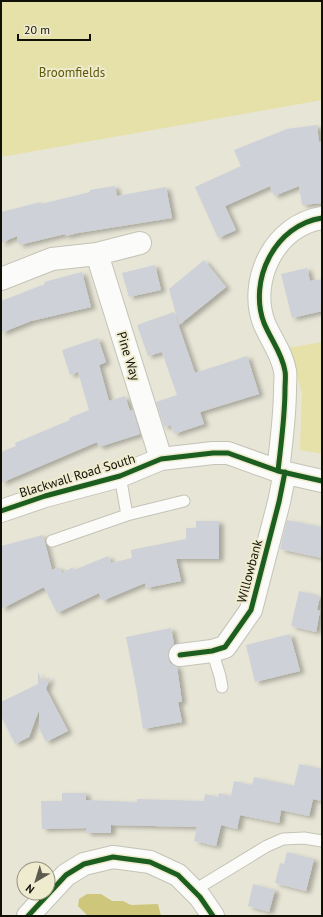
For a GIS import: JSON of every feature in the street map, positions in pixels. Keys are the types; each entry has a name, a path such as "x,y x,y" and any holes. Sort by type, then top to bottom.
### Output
{"street":[{"name":"Willowbank","path":"180,655 212,652 225,647 251,610 279,502 282,472 285,401 285,371 278,348 264,323 259,300 263,272 275,246 294,228 322,218"},
{"path":"1,279 52,259 97,254 140,243"},
{"name":"Pine Way","path":"97,254 161,458"},
{"name":"Blackwall Road South","path":"1,511 45,496 120,476 161,458 213,453 228,453 282,472 322,481"},
{"path":"33,914 59,882 66,876 84,864 113,858 150,862 178,875 200,897 213,916"}],"lane":[{"path":"120,476 127,515"},
{"path":"52,541 127,515 184,501"},
{"path":"212,652 222,687"},
{"path":"193,891 267,846 283,839 304,838 322,841"}],"green space":[{"name":"Broomfields","path":"1,1 322,1 322,100 1,157"},
{"path":"322,342 322,454 300,450 302,393 288,348"}],"shaded area":[{"path":"87,894 101,894 112,901 123,901 131,905 158,904 161,916 88,916 78,906 79,899"}],"building":[{"path":"317,125 319,142 322,141 322,203 302,205 299,186 274,196 270,186 225,206 236,230 218,238 195,187 241,166 234,150 287,129"},
{"path":"115,186 117,196 166,187 172,218 66,236 65,234 19,245 17,236 1,243 1,212 90,192 90,190"},
{"path":"204,260 226,287 179,325 169,289"},
{"path":"155,265 161,290 129,297 122,273"},
{"path":"307,268 310,281 322,279 322,311 292,318 281,274"},
{"path":"82,272 91,307 31,321 1,333 1,301 45,284 44,282"},
{"path":"174,312 195,373 247,356 259,394 200,412 204,424 174,434 171,425 164,427 156,402 177,395 162,352 148,356 137,325"},
{"path":"98,338 106,362 99,365 109,401 125,396 130,411 133,410 140,434 99,447 97,442 1,483 1,452 16,446 15,443 70,420 69,418 89,410 78,372 70,375 62,350"},
{"path":"287,520 322,527 322,558 280,549"},
{"path":"196,521 219,521 219,559 176,559 181,581 146,588 145,583 102,601 99,593 57,613 44,587 1,609 1,546 43,535 52,570 59,567 62,573 73,567 74,570 108,556 111,563 132,558 131,550 186,539 186,528 196,528"},
{"path":"299,591 320,596 317,610 320,611 316,632 291,626"},
{"path":"171,628 174,644 169,650 168,656 170,663 177,667 182,702 178,702 182,722 143,729 126,637"},
{"path":"290,634 300,671 255,682 246,645"},
{"path":"38,672 42,681 50,677 46,689 68,731 46,742 39,728 39,710 29,737 15,744 1,716 1,702 38,684"},
{"path":"299,764 322,769 322,801 313,799 309,816 281,810 279,823 240,815 237,829 221,825 216,846 194,841 197,827 111,825 111,833 86,833 86,828 42,829 41,801 62,801 62,793 86,793 86,800 137,802 137,799 204,801 205,794 218,797 219,793 231,796 234,781 252,785 254,777 294,786"},
{"path":"287,852 314,859 306,891 275,883 280,863 284,864"},
{"path":"253,884 275,890 269,912 248,906"}],"cycle path":[{"path":"278,471 284,420 285,373 284,364 279,352 264,323 260,306 260,289 263,273 269,257 279,243 291,231 305,223 322,218"},
{"path":"1,511 45,496 120,476 161,459 213,453 228,453 278,471 322,481"},
{"path":"180,655 212,651 225,647 251,610 279,502 285,472"},
{"path":"28,916 66,875 84,864 113,857 150,862 178,875 200,897 213,916"}]}
